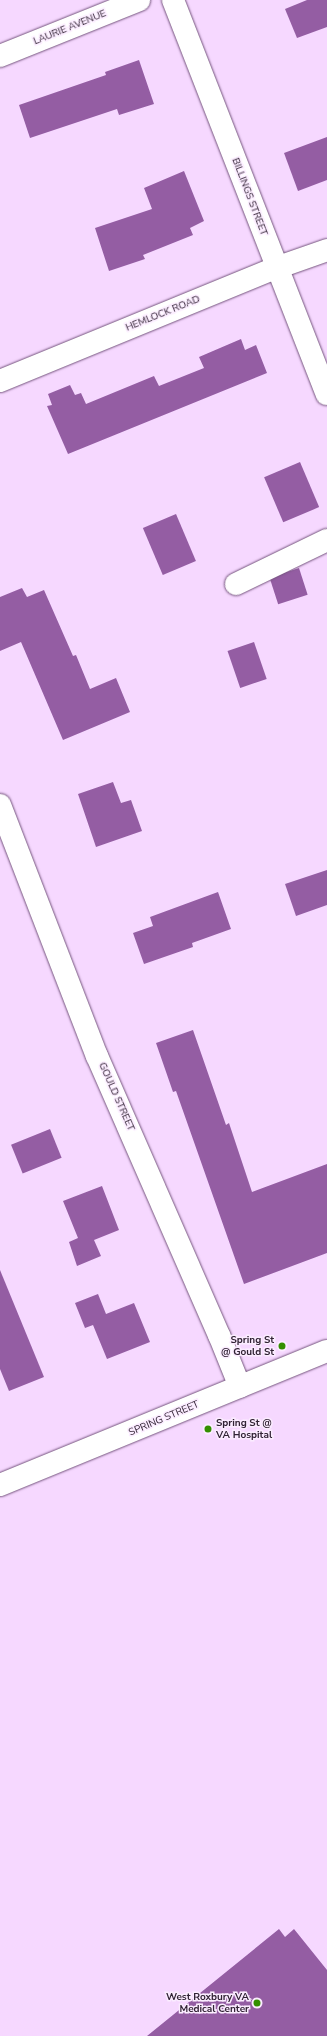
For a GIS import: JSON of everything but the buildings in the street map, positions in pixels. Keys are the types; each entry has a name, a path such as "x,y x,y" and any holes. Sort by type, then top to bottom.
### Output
{"street":[{"name":"LAURIE AVENUE","path":"0,56 139,0"},
{"name":"BILLINGS STREET","path":"173,0 276,268 327,394"},
{"name":"HEMLOCK ROAD","path":"0,381 276,268 327,250"},
{"path":"236,584 327,540"},
{"name":"GOULD STREET","path":"0,805 97,1056 220,1335 240,1387"},
{"name":"SPRING STREET","path":"0,1485 327,1351"}],"place":[{"name":"Spring St @ Gould St","path":"282,1346"},
{"name":"Spring St @ VA Hospital","path":"208,1429"},
{"name":"West Roxbury VA Medical Center","path":"257,2003"}]}
